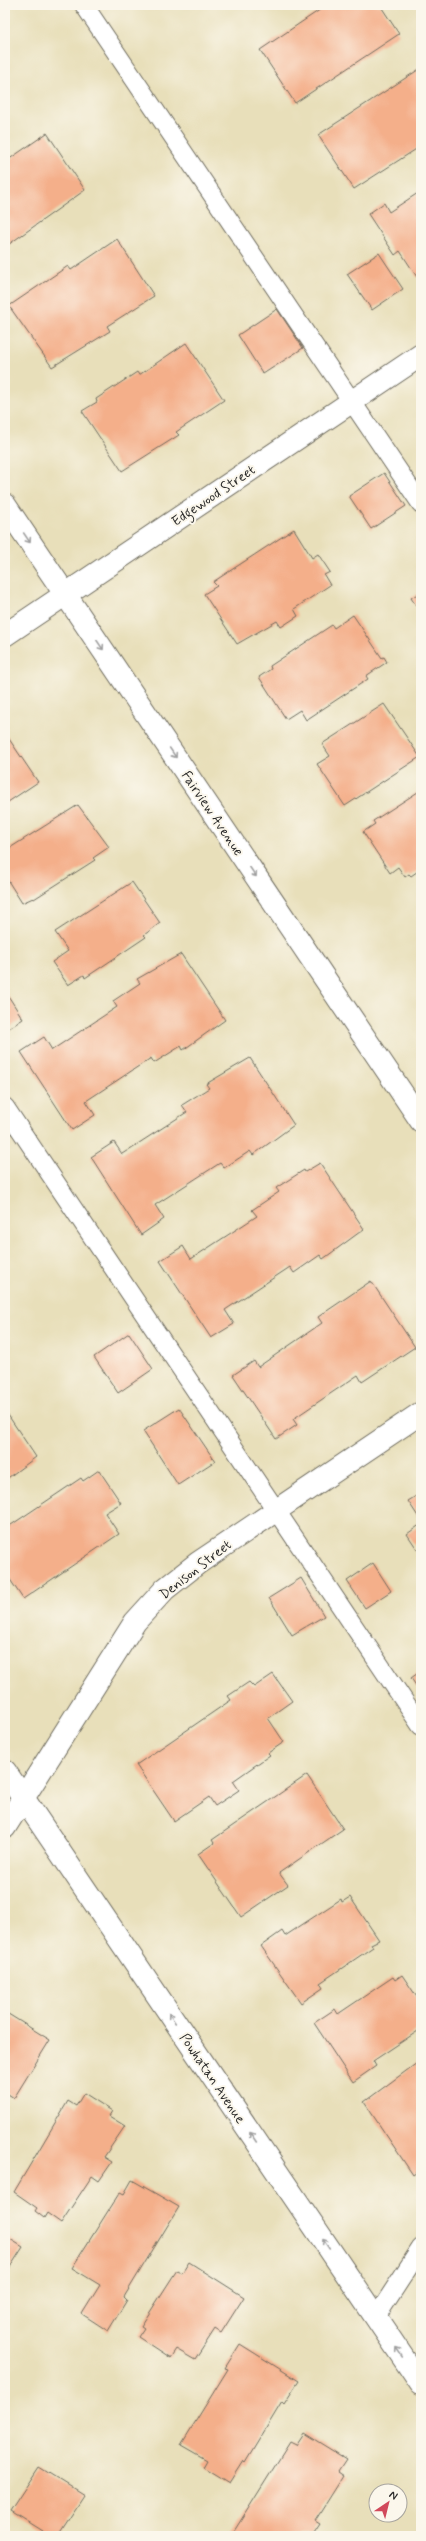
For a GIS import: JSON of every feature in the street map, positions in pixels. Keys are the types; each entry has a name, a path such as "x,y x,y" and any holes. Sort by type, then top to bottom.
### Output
{"street":[{"name":"Edgewood Street","path":"5,635 421,355"},
{"name":"Fairview Avenue","path":"5,505 421,1121"},
{"name":"Denison Street","path":"5,1827 135,1622 165,1589 198,1563 421,1413"},
{"name":"Powhatan Avenue","path":"5,1771 421,2384"}],"lane":[{"path":"84,5 421,504"},
{"path":"5,1107 421,1726"},
{"path":"376,2317 421,2248"}],"building":[{"path":"327,5 380,5 399,34 295,103 260,50"},
{"path":"421,68 421,146 354,189 318,135"},
{"path":"47,133 85,190 5,247 5,162"},
{"path":"421,191 421,275 417,277 400,251 395,255 368,214 384,203 389,212"},
{"path":"117,239 154,296 107,326 110,331 52,367 9,306 68,266 71,270"},
{"path":"379,253 403,289 372,310 347,274"},
{"path":"277,309 303,348 263,374 238,335"},
{"path":"186,343 224,400 176,432 179,435 122,471 82,411 97,402 96,399 137,372 139,375"},
{"path":"384,473 406,506 371,529 349,496"},
{"path":"294,529 312,558 318,554 330,572 324,575 330,585 294,609 298,616 281,627 277,621 237,644 204,594 217,586 213,582"},
{"path":"421,592 421,613 411,598"},
{"path":"353,615 382,658 384,657 387,662 366,676 368,679 306,720 300,710 286,719 259,677 271,669 270,666 332,625 334,628"},
{"path":"384,704 420,757 345,806 317,764 330,756 322,744"},
{"path":"5,733 38,782 5,804"},
{"path":"421,790 421,869 411,876 409,874 405,877 398,867 390,873 363,832 375,824 373,821"},
{"path":"78,805 109,847 93,858 95,860 34,899 33,898 22,903 5,876 5,851"},
{"path":"132,882 160,923 144,935 146,937 85,978 84,975 68,985 52,962 68,951 55,932"},
{"path":"181,954 225,1020 183,1050 181,1046 154,1063 151,1058 86,1101 95,1115 72,1130 21,1052 44,1037 52,1050 117,1007 113,1001 140,983 137,979"},
{"path":"5,991 23,1019 5,1031"},
{"path":"250,1058 294,1125 253,1155 250,1151 224,1168 220,1163 155,1205 164,1219 141,1235 91,1157 114,1142 122,1154 187,1112 182,1105 209,1088 206,1084"},
{"path":"320,1163 364,1229 323,1259 320,1255 294,1273 290,1267 225,1310 234,1324 211,1338 160,1261 183,1246 191,1259 257,1216 252,1210 279,1192 276,1188 304,1170 305,1172"},
{"path":"371,1281 415,1347 362,1382 358,1375 293,1419 297,1425 276,1439 233,1375 254,1361 258,1367 322,1323 318,1317"},
{"path":"129,1333 153,1369 118,1393 94,1357"},
{"path":"179,1408 215,1461 178,1485 143,1431"},
{"path":"6,1412 36,1457 5,1480 5,1413"},
{"path":"99,1470 121,1503 105,1513 119,1534 23,1599 5,1572 5,1529 81,1478 83,1481"},
{"path":"421,1493 421,1521 408,1501"},
{"path":"421,1524 421,1555 407,1534"},
{"path":"373,1563 391,1591 365,1608 347,1581"},
{"path":"301,1578 324,1616 292,1635 269,1598"},
{"path":"421,1671 421,1693 411,1678"},
{"path":"273,1674 292,1701 268,1718 284,1742 268,1753 270,1755 233,1781 239,1790 215,1806 209,1797 174,1821 136,1765 231,1700 228,1696 249,1682 254,1687"},
{"path":"307,1775 343,1829 279,1873 288,1885 241,1917 198,1854 214,1843 212,1840"},
{"path":"350,1897 379,1940 371,1944 373,1947 320,1983 323,1988 301,2003 261,1946 282,1931 285,1936 341,1899 342,1902"},
{"path":"402,1975 421,2003 421,2029 373,2061 376,2066 353,2082 314,2023 335,2009 338,2014 393,1977 395,1980"},
{"path":"5,2012 50,2040 14,2098 5,2092"},
{"path":"421,2060 421,2169 413,2175 364,2102"},
{"path":"84,2093 112,2111 109,2116 125,2126 104,2157 112,2162 99,2181 92,2176 61,2223 47,2213 44,2218 35,2211 37,2208 14,2192 68,2101 76,2106"},
{"path":"132,2180 179,2207 124,2297 127,2300 108,2331 82,2314 100,2285 72,2268 120,2192 124,2194"},
{"path":"5,2236 23,2247 5,2275"},
{"path":"189,2262 244,2297 221,2333 215,2329 195,2360 176,2349 170,2358 138,2337 144,2328 141,2326 177,2270 182,2273"},
{"path":"240,2344 299,2381 284,2404 282,2402 245,2463 243,2461 229,2483 203,2467 207,2460 181,2445 228,2369 225,2368"},
{"path":"304,2433 346,2459 338,2471 344,2475 315,2521 320,2524 312,2536 231,2536 290,2442 296,2445"},
{"path":"39,2467 84,2495 57,2536 50,2536 10,2511"}]}
